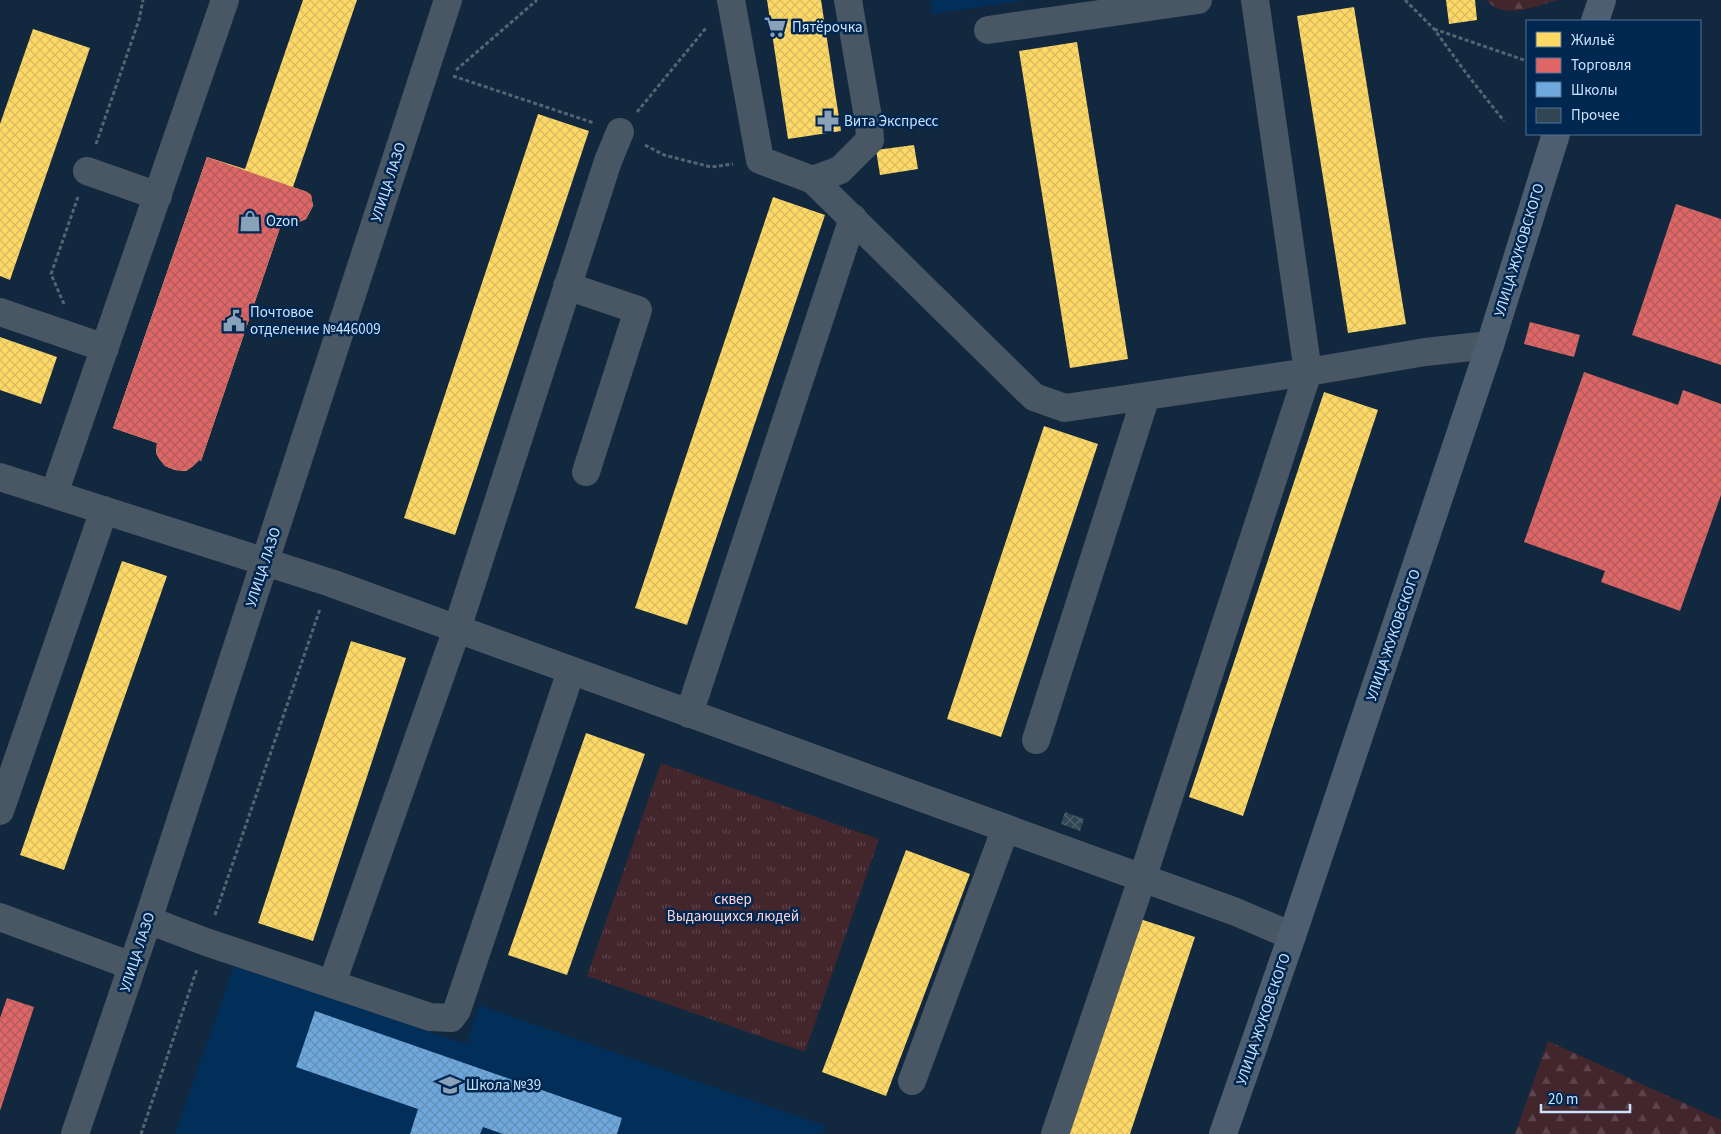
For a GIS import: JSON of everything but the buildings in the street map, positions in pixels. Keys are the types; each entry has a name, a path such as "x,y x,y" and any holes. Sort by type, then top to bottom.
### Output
{"main road":[{"path":"1595,20 1602,0"},
{"name":"УЛИЦА ЖУКОВСКОГО","path":"1222,1134 1292,936 1490,345 1556,135"}],"street":[{"path":"54,494 225,0"},
{"name":"УЛИЦА ЛАЗО","path":"75,1134 148,920 448,0"},
{"path":"731,0 760,160 813,180 1034,397 1065,408 1308,372 1425,352 1490,345"},
{"path":"813,180 840,170 870,140 869,122 848,0"},
{"path":"988,30 1091,8 1198,0"},
{"path":"1055,1134 1142,879 1308,372 1255,0"},
{"path":"332,984 457,629 608,161 620,132"},
{"path":"87,171 158,196"},
{"path":"689,714 853,218"},
{"path":"568,286 638,310 586,472"},
{"path":"0,312 105,348"},
{"path":"1036,740 1146,396"},
{"path":"0,477 331,583 1005,830 1236,912 1292,936"},
{"path":"0,811 104,510"},
{"path":"148,920 206,942 430,1017 451,1018 457,1010 571,671"},
{"path":"912,1081 1005,830"},
{"path":"0,917 132,966"}],"path":[{"path":"450,75 537,0"},
{"path":"1405,0 1434,29 1504,121"},
{"path":"620,132 711,22"},
{"path":"1434,29 1526,60"},
{"path":"141,1134 320,608 331,583"}],"shaded area":[{"path":"930,0 1028,0 932,14"},
{"name":"Школа №39","path":"234,966 466,1044 479,1005 825,1126 823,1134 175,1134"}],"green space":[{"path":"1486,0 1558,0 1511,11 1502,10"},
{"name":"сквер Выдающихся людей","path":"661,763 879,839 805,1052 587,976"},
{"path":"1548,1041 1721,1120 1721,1134 1515,1134"}],"place":[{"name":"Пятёрочка","path":"775,27"},
{"name":"Вита Экспресс","path":"828,121"},
{"name":"Ozon","path":"250,221"},
{"name":"Почтовое отделение №446009","path":"234,321"},
{"name":"Школа №39","path":"450,1085"}]}
